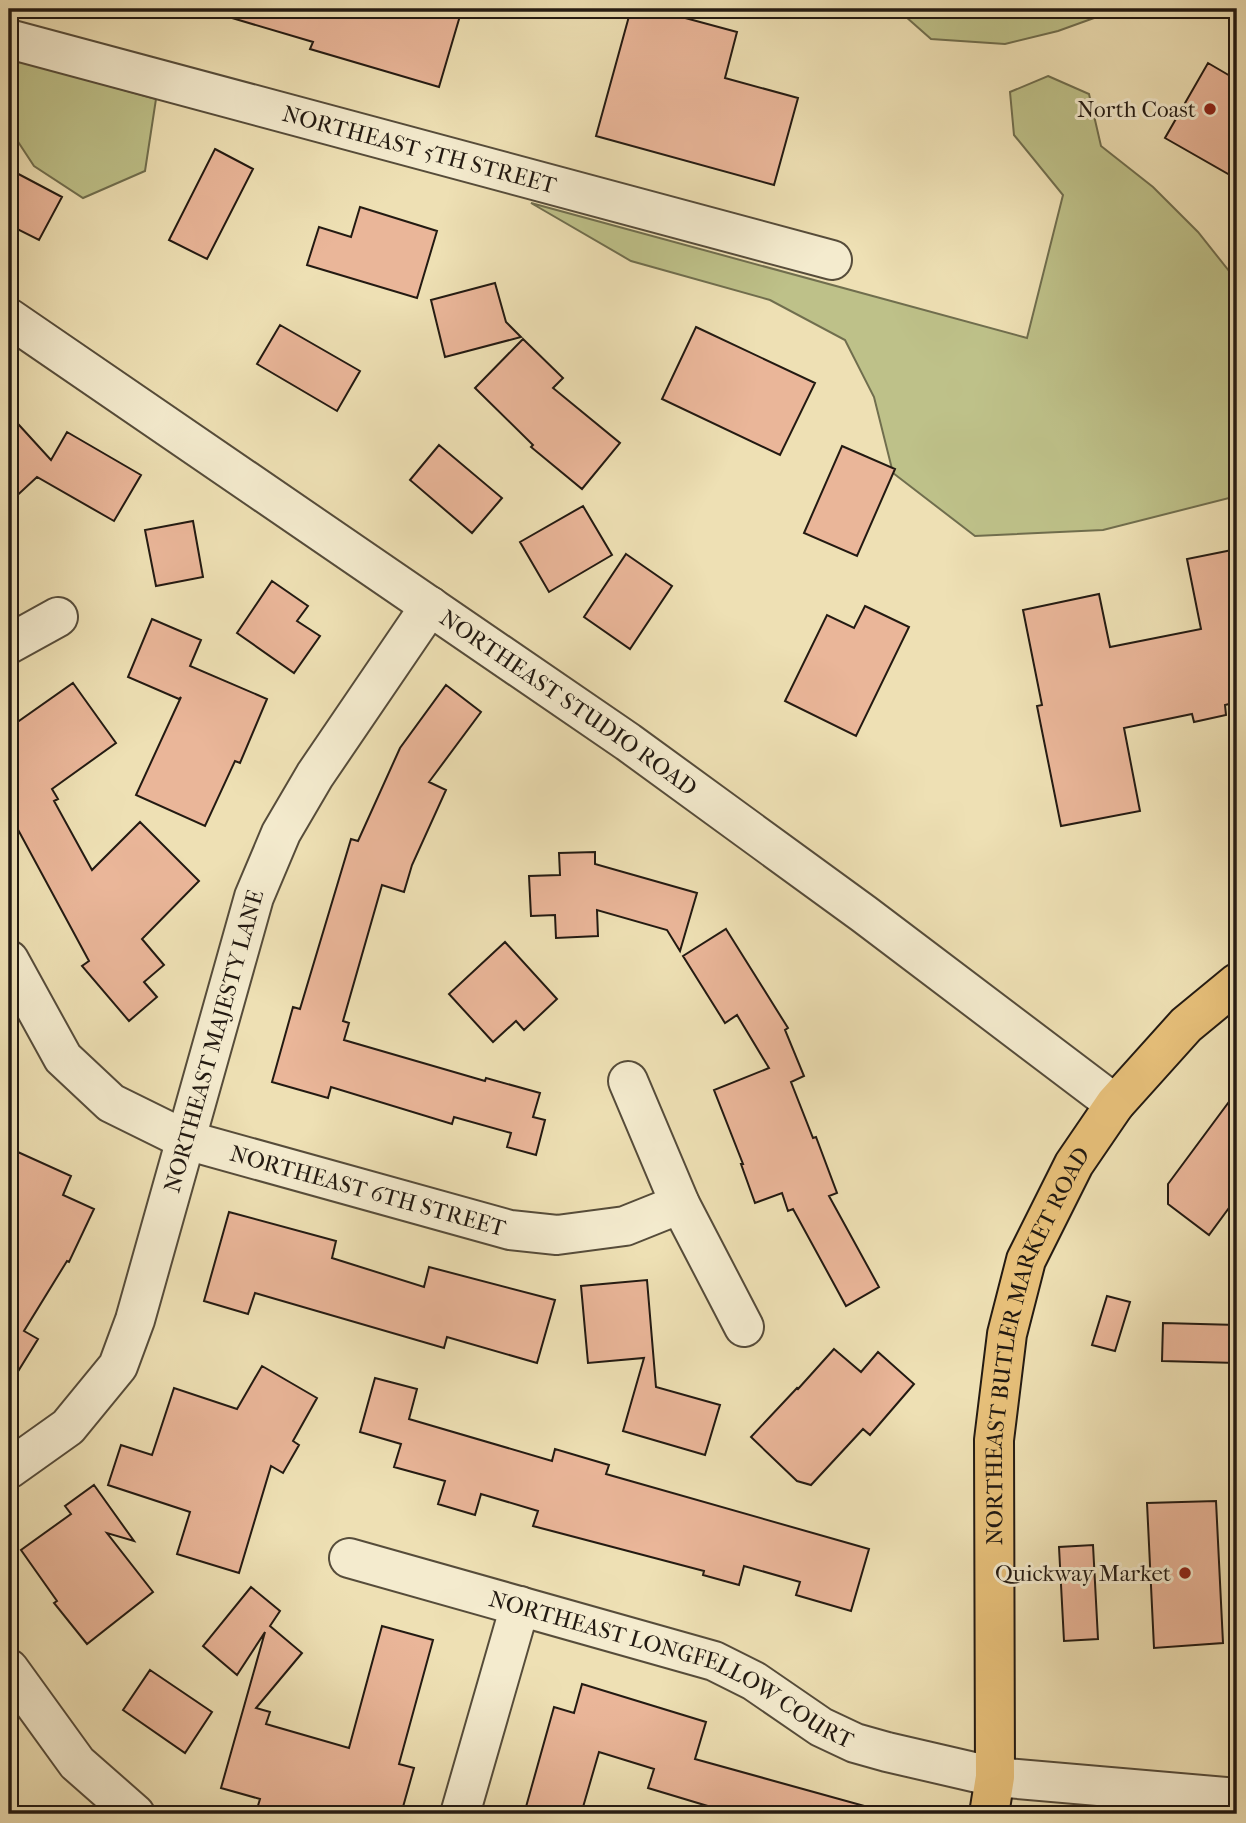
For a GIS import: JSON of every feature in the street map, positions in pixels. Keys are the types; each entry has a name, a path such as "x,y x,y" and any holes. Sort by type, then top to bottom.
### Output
{"main road":[{"name":"NORTHEAST BUTLER MARKET ROAD","path":"989,1814 995,1777 994,1440 1007,1334 1026,1260 1074,1164 1115,1104 1186,1025 1237,983"}],"street":[{"name":"NORTHEAST 5TH STREET","path":"9,39 832,260"},
{"name":"NORTHEAST STUDIO ROAD","path":"9,318 628,742 864,914 1115,1104"},
{"name":"NORTHEAST MAJESTY LANE","path":"9,1469 68,1427 118,1366 135,1320 254,897 281,833 314,775 430,606"},
{"path":"9,644 58,617"},
{"name":"NORTHEAST 6TH STREET","path":"9,960 64,1058 111,1103 186,1140 510,1230 557,1235 625,1226 680,1205"},
{"path":"628,1081 680,1205 744,1327"},
{"name":"NORTHEAST LONGFELLOW COURT","path":"349,1558 714,1661 754,1681 821,1727 855,1743 995,1777 1237,1798"},
{"path":"460,1814 520,1606"},
{"path":"9,1669 76,1763 135,1814"}],"green space":[{"path":"897,9 1119,9 1058,31 1005,44 931,39"},
{"path":"9,58 156,99 145,171 83,198 34,166 9,128"},
{"path":"1048,76 1089,94 1101,146 1153,187 1198,232 1237,281 1237,496 1103,530 975,536 893,473 874,397 845,340 770,300 631,261 531,203 1027,338 1063,195 1014,135 1010,92"}],"building":[{"path":"223,9 462,9 439,87 310,49 313,42 222,15"},
{"path":"631,9 652,9 737,32 725,78 798,98 774,185 596,136"},
{"name":"North Coast","path":"1208,63 1237,80 1237,179 1165,138"},
{"path":"215,149 253,169 207,259 169,240"},
{"path":"9,169 62,197 39,240 9,225"},
{"path":"360,207 437,231 417,298 307,265 319,227 351,237"},
{"path":"495,283 506,322 521,337 445,357 431,300"},
{"path":"280,325 360,371 337,411 257,364"},
{"path":"696,327 815,383 780,455 662,399"},
{"path":"523,339 563,378 553,388 620,443 582,489 531,447 533,445 475,388"},
{"path":"9,414 51,460 67,432 141,475 114,521 37,477 9,503"},
{"path":"439,445 502,498 472,533 410,480"},
{"path":"842,446 895,469 857,556 804,533"},
{"path":"583,506 612,555 549,592 520,542"},
{"path":"193,521 203,577 156,586 145,530"},
{"path":"1237,549 1237,702 1225,705 1226,715 1194,722 1192,714 1124,728 1140,811 1061,826 1037,706 1042,705 1023,610 1099,594 1110,647 1201,629 1187,559"},
{"path":"626,554 672,586 630,649 584,617"},
{"path":"272,581 308,606 297,621 320,636 294,673 237,633"},
{"path":"865,606 909,627 856,736 785,701 827,615 854,628"},
{"path":"152,619 201,640 190,666 267,699 240,763 235,761 205,826 136,795 181,697 179,699 128,677"},
{"path":"73,683 116,743 52,789 58,799 54,801 92,870 140,822 199,881 142,939 164,965 144,982 157,997 129,1021 82,966 89,961 9,813 9,728"},
{"path":"446,685 481,712 429,782 446,790 412,865 404,892 382,885 343,1021 349,1023 344,1040 485,1081 486,1078 540,1093 533,1117 545,1120 536,1155 507,1147 511,1133 454,1117 452,1124 331,1087 328,1098 272,1082 293,1007 300,1009 351,839 358,841 400,748"},
{"path":"595,852 595,864 697,893 680,951 667,930 597,910 598,936 556,938 555,915 531,916 529,876 560,875 559,853"},
{"path":"726,929 788,1028 785,1030 804,1076 791,1082 837,1193 829,1196 879,1287 846,1306 793,1209 788,1211 782,1193 755,1203 714,1090 769,1068 737,1015 725,1023 683,956"},
{"path":"505,942 557,999 524,1030 516,1021 493,1042 449,994"},
{"path":"1237,1091 1237,1197 1209,1235 1168,1204 1168,1184"},
{"path":"9,1148 71,1176 63,1195 94,1209 69,1262 67,1261 24,1331 38,1339 9,1386"},
{"path":"229,1212 336,1241 332,1258 424,1287 429,1267 555,1300 537,1363 447,1337 444,1348 255,1293 248,1314 204,1301"},
{"path":"647,1280 656,1387 720,1405 705,1455 623,1431 644,1358 588,1363 581,1286"},
{"path":"1107,1296 1130,1302 1115,1351 1092,1345"},
{"path":"1163,1323 1237,1325 1237,1363 1162,1361"},
{"path":"834,1349 861,1372 878,1352 914,1384 870,1435 863,1429 811,1485 797,1481 751,1437"},
{"path":"262,1366 317,1398 293,1441 299,1445 283,1473 271,1466 239,1573 177,1554 190,1512 108,1485 121,1445 152,1455 174,1388 237,1409"},
{"path":"375,1378 417,1389 409,1419 552,1461 555,1449 609,1465 606,1474 869,1549 851,1611 796,1595 800,1582 744,1566 739,1585 703,1575 704,1571 533,1526 538,1511 481,1494 475,1515 438,1504 445,1481 394,1467 401,1444 360,1432"},
{"path":"94,1485 134,1541 107,1533 153,1592 87,1644 54,1603 57,1601 21,1550 71,1514 65,1506"},
{"name":"Quickway Market","path":"1216,1501 1223,1643 1154,1648 1147,1503"},
{"path":"1093,1545 1098,1639 1064,1641 1059,1547"},
{"path":"251,1587 280,1611 270,1626 302,1653 256,1708 270,1712 266,1724 349,1748 382,1626 433,1640 399,1764 414,1768 401,1814 275,1814 257,1809 260,1799 221,1788 265,1632 237,1675 203,1646"},
{"path":"150,1670 212,1712 185,1753 123,1710"},
{"path":"582,1684 706,1722 695,1759 868,1807 867,1814 720,1814 721,1810 648,1788 654,1769 599,1752 581,1814 524,1814 554,1707 574,1713"}],"place":[{"name":"North Coast","path":"1210,109"},
{"name":"Quickway Market","path":"1185,1573"}]}
